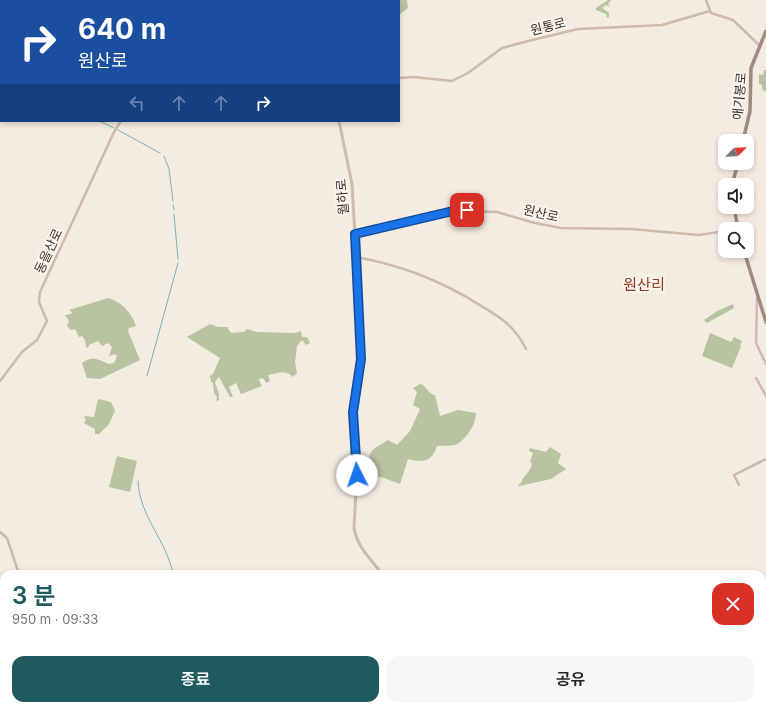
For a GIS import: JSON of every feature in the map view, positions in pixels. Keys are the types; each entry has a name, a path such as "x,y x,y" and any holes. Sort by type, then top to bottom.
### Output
{"main road":[{"name":"애기봉로","path":"745,134 750,111 751,68 766,31"},
{"path":"746,258 757,298 766,322"}],"street":[{"path":"706,0 710,11 733,20 760,46"},
{"name":"원통로","path":"400,78 414,77 452,81 468,73 502,48 578,29 662,25 710,11"},
{"name":"동을산로","path":"0,381 22,352 37,340 46,321 39,302 40,292 114,132 120,122"},
{"name":"월하로","path":"339,122 352,182 361,359 353,412 357,475 354,527 361,546 379,570"},
{"name":"원산로","path":"355,234 453,211 467,210 497,212 535,223 560,228 631,229 651,232 699,235 718,232"},
{"path":"356,257 400,267 460,292 503,319 516,332 526,349"},
{"path":"757,298 756,343 766,364"},
{"path":"761,310 766,308"},
{"path":"756,378 766,396"},
{"path":"739,485 734,475 766,459"},
{"path":"0,532 7,540 18,570"}],"green space":[{"path":"400,0 407,0 408,8 400,14"},
{"path":"608,0 611,0 608,4 610,7 606,5 602,8 609,13 609,17 607,18 606,14 596,10 596,8"},
{"path":"764,70 766,70 766,92 762,89 762,85 759,84 759,74 763,75"},
{"path":"108,298 122,305 132,317 136,326 129,328 128,331 140,360 100,379 87,378 82,363 89,359 93,359 109,364 114,363 117,356 115,354 109,356 112,347 108,343 102,346 98,341 89,345 88,348 86,347 85,340 82,336 79,337 75,329 71,330 67,326 69,321 65,315 71,314 72,312 69,310"},
{"path":"733,304 734,308 707,323 704,320 717,311"},
{"path":"210,324 218,327 227,327 231,333 244,332 247,329 257,332 295,333 301,331 302,337 307,337 310,343 306,345 302,340 297,346 295,362 297,373 293,377 284,372 268,375 270,381 266,383 264,379 261,378 259,380 262,386 241,394 236,383 229,387 233,397 230,397 219,377 215,382 219,395 219,400 216,401 217,397 214,393 213,383 211,382 210,376 213,374 220,358 187,337"},
{"path":"710,333 731,342 734,337 742,341 732,368 702,356"},
{"path":"422,384 430,393 435,395 440,416 458,410 476,413 475,421 471,430 457,444 437,446 430,458 426,460 418,461 408,459 400,484 381,477 377,477 375,485 361,483 361,473 369,473 370,455 373,449 388,440 397,445 410,431 420,409 413,405 417,392 413,388"},
{"path":"98,399 111,402 115,411 109,424 99,434 95,434 95,429 84,423 86,420 84,416 94,417"},
{"path":"550,447 561,454 558,463 566,469 551,479 519,486 518,485 521,483 531,467 532,463 530,462 533,453 529,451 530,448 546,452"},
{"path":"117,456 137,461 130,492 109,487"}],"waterway":[{"path":"101,122 114,128"},
{"path":"118,130 160,153"},
{"path":"164,156 169,169 173,201"},
{"path":"173,205 174,210"},
{"path":"174,214 178,259"},
{"path":"147,376 178,263"},
{"path":"138,481 143,506 165,550 172,570"}],"district":[{"name":"원산리","path":"644,284"}],"route":[{"path":"357,475 353,412 360,375 361,359 355,234 400,225 453,211 467,210"}]}
